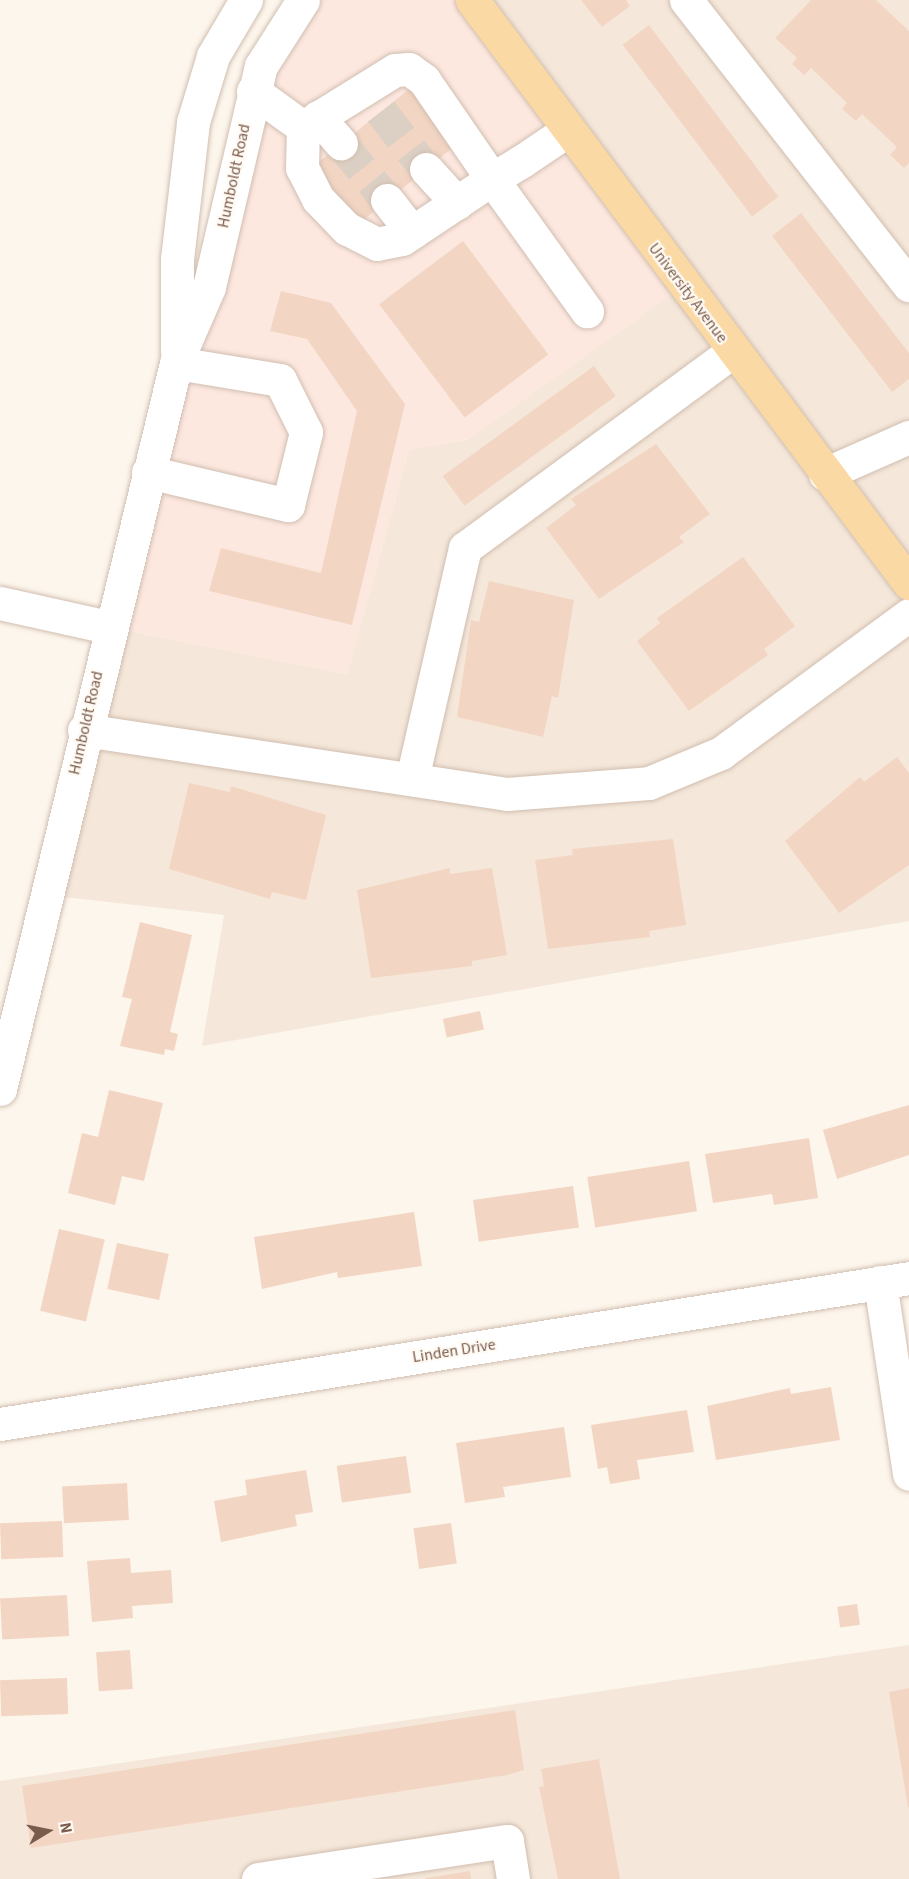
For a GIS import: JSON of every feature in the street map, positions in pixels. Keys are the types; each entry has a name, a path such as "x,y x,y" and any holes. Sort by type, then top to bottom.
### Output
{"main road":[{"name":"University Avenue","path":"472,0 732,352 909,583"}],"street":[{"name":"Humboldt Road","path":"177,361 177,259 193,122 213,56 246,0"},
{"name":"Humboldt Road","path":"0,1089 8,1019 177,361 209,287 253,91 275,37 303,0"},
{"path":"686,0 909,285"},
{"path":"311,122 370,102 395,70 409,69 424,80 587,311"},
{"path":"253,91 311,122 341,143"},
{"path":"311,122 303,168 318,198 346,229 377,244 412,232 567,130"},
{"path":"426,169 457,203"},
{"path":"387,200 412,232"},
{"path":"412,780 465,548 732,352"},
{"path":"148,472 288,504 306,432 280,380 177,361"},
{"path":"825,474 909,437"},
{"path":"0,603 108,627"},
{"path":"84,730 507,794 649,783 721,753 909,615"},
{"path":"895,1280 909,1474"},
{"name":"Linden Drive","path":"0,1424 895,1280"},
{"path":"258,1879 507,1841 513,1879"}],"shaded area":[{"path":"303,0 472,0 683,287 469,439 409,450 347,674 108,627 253,91"},
{"path":"472,0 909,0 909,921 202,1046 224,915 46,895 108,627 347,674 409,450 469,439"},
{"path":"909,1645 909,1879 0,1879 0,1781"}],"building":[{"path":"581,0 626,0 630,6 602,27"},
{"path":"811,0 876,0 909,31 909,163 904,168 890,155 897,147 862,114 856,121 842,109 847,103 811,68 804,75 792,64 797,58 775,38"},
{"path":"649,25 778,197 752,217 623,45"},
{"path":"414,85 460,142 355,227 309,170"},
{"path":"801,213 909,353 909,379 892,392 772,236"},
{"path":"463,241 548,354 465,418 379,304"},
{"path":"281,291 331,303 405,404 352,625 209,591 221,548 321,573 357,411 307,339 270,331"},
{"path":"594,366 616,396 464,506 443,476"},
{"path":"656,444 710,514 679,537 684,542 599,599 546,528 576,505 571,499"},
{"path":"743,557 795,626 764,649 768,655 689,711 637,641 660,623 657,618"},
{"path":"489,581 574,600 558,698 552,696 543,737 457,717 471,620 479,622"},
{"path":"897,757 909,773 909,865 839,913 785,841 860,777 864,782"},
{"path":"189,783 230,792 231,786 326,815 306,900 272,892 270,899 169,869"},
{"path":"673,839 686,925 649,931 650,937 548,949 535,860 573,855 572,849"},
{"path":"450,868 450,874 492,868 507,955 472,961 472,966 371,978 357,890"},
{"path":"140,922 192,935 170,1032 178,1034 174,1051 165,1049 164,1055 120,1046 132,999 122,997"},
{"path":"480,1011 484,1030 447,1037 443,1019"},
{"path":"109,1090 163,1103 144,1181 122,1176 115,1205 68,1193 82,1133 98,1137"},
{"path":"909,1105 909,1155 837,1179 823,1130"},
{"path":"809,1138 818,1198 774,1205 772,1194 713,1203 705,1154"},
{"path":"689,1161 697,1211 595,1227 587,1177"},
{"path":"573,1186 579,1228 479,1242 473,1200"},
{"path":"414,1212 422,1266 338,1278 337,1272 262,1289 254,1237"},
{"path":"59,1229 105,1240 86,1321 40,1311"},
{"path":"117,1243 169,1254 159,1300 107,1289"},
{"path":"831,1387 840,1440 716,1460 707,1406 790,1388 791,1394"},
{"path":"687,1410 694,1452 637,1460 640,1479 610,1484 607,1467 598,1469 591,1425"},
{"path":"564,1427 571,1477 503,1487 505,1497 465,1503 456,1443"},
{"path":"406,1456 411,1493 342,1502 337,1466"},
{"path":"306,1470 313,1512 295,1515 297,1526 221,1542 214,1501 247,1495 245,1480"},
{"path":"127,1483 129,1520 64,1523 62,1486"},
{"path":"62,1521 63,1557 1,1559 0,1523"},
{"path":"451,1523 457,1564 419,1569 413,1528"},
{"path":"130,1558 131,1573 171,1570 173,1603 132,1606 133,1618 92,1622 87,1561"},
{"path":"67,1595 69,1636 2,1639 0,1599"},
{"path":"857,1604 860,1625 840,1628 837,1607"},
{"path":"130,1650 133,1689 99,1691 96,1652"},
{"path":"67,1678 68,1714 1,1716 0,1680"},
{"path":"909,1688 909,1807 908,1807 889,1692"},
{"path":"515,1710 524,1770 507,1775 31,1848 22,1786"},
{"path":"599,1759 620,1879 558,1879 539,1787 544,1786 541,1769"},
{"path":"470,1871 471,1879 426,1879 426,1878"}],"tunnel":[{"path":"381,111 426,169"},
{"path":"341,143 387,200"}]}
